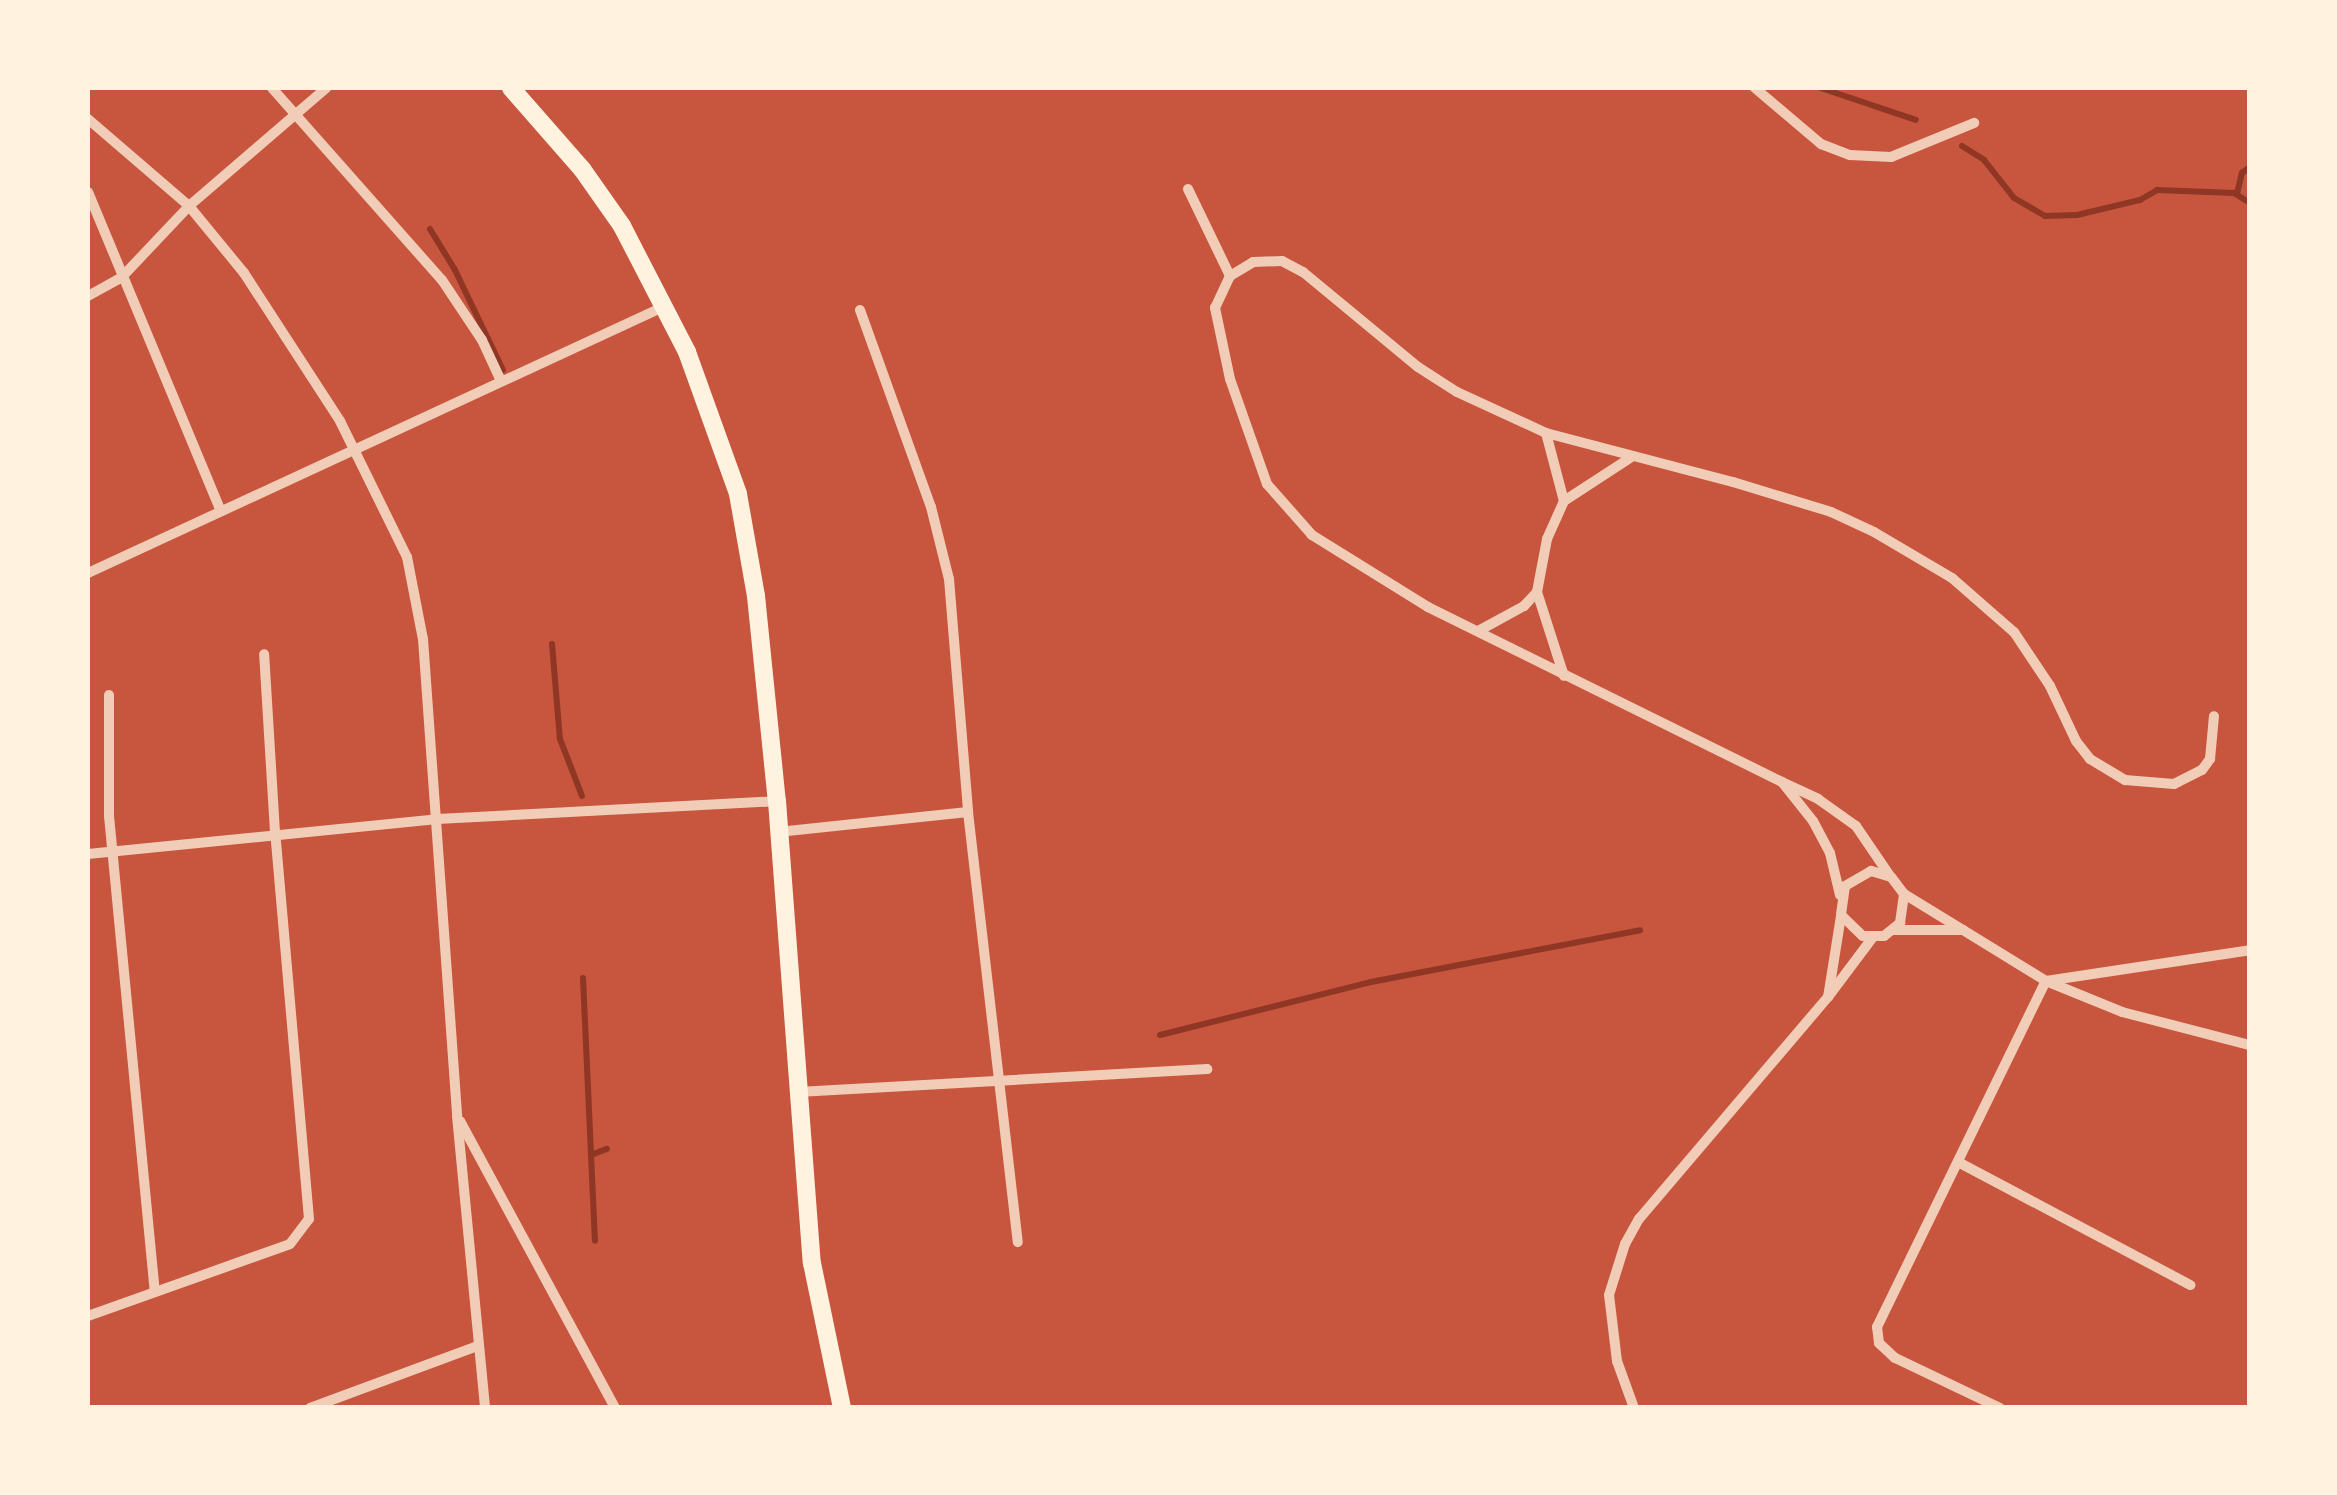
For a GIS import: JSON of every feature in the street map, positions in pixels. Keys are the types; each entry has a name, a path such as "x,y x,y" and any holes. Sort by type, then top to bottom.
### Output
{"main road":[{"path":"511,88 600,194 666,305 722,440 749,541 777,801 812,1263 842,1408"}],"street":[{"path":"272,88 442,280 482,340 501,381"},
{"path":"88,296 121,278 189,206 326,88"},
{"path":"1755,88 1821,144 1850,155 1891,157 1974,123"},
{"path":"88,120 189,206 272,312 354,451 407,557 417,592 457,1116 485,1408"},
{"path":"1188,190 1230,276"},
{"path":"88,192 221,511"},
{"path":"2214,716 2210,759 2202,770 2174,784 2125,780 2090,759 2014,632 1952,578 1831,512 1546,433 1458,392 1418,367 1294,266 1262,260 1230,276 1215,308 1218,338 1267,484 1312,535 1428,607 1818,798 1856,826 1904,894 2046,980 2122,1012 2250,1045"},
{"path":"88,573 666,305"},
{"path":"860,310 941,540 954,624 968,812 1002,1078 1018,1242"},
{"path":"1546,433 1564,501"},
{"path":"1565,677 1537,592 1547,539 1564,501 1630,458"},
{"path":"1480,630 1524,606 1537,592"},
{"path":"88,1316 290,1244 305,1229 309,1207 274,832 264,654"},
{"path":"109,695 109,816 155,1292"},
{"path":"1782,782 1813,821 1830,853 1840,896 1841,915 1828,997"},
{"path":"88,854 274,832 437,819 777,801"},
{"path":"778,832 968,812"},
{"path":"1840,896 1860,873 1891,877"},
{"path":"1893,930 1904,914 1904,894"},
{"path":"1841,915 1854,932 1874,938"},
{"path":"1634,1408 1617,1361 1610,1295 1624,1244 1639,1219 1874,938 1893,930 1963,930"},
{"path":"2046,980 2250,950"},
{"path":"2000,1408 1896,1358 1877,1337 1881,1314 2046,980"},
{"path":"798,1092 1207,1069"},
{"path":"457,1116 615,1408"},
{"path":"1958,1162 2190,1285"},
{"path":"310,1408 478,1346"}],"waterway":[{"path":"1821,88 1916,120"},
{"path":"1962,146 1984,160 2014,198 2045,216 2077,215 2140,200 2157,190 2234,193 2250,203"},
{"path":"2237,194 2242,173 2250,167"},
{"path":"430,229 455,270 503,370"},
{"path":"552,644 560,739 582,796"},
{"path":"1160,1035 1371,982 1640,930"},
{"path":"583,978 595,1241"},
{"path":"591,1155 607,1149"}]}
